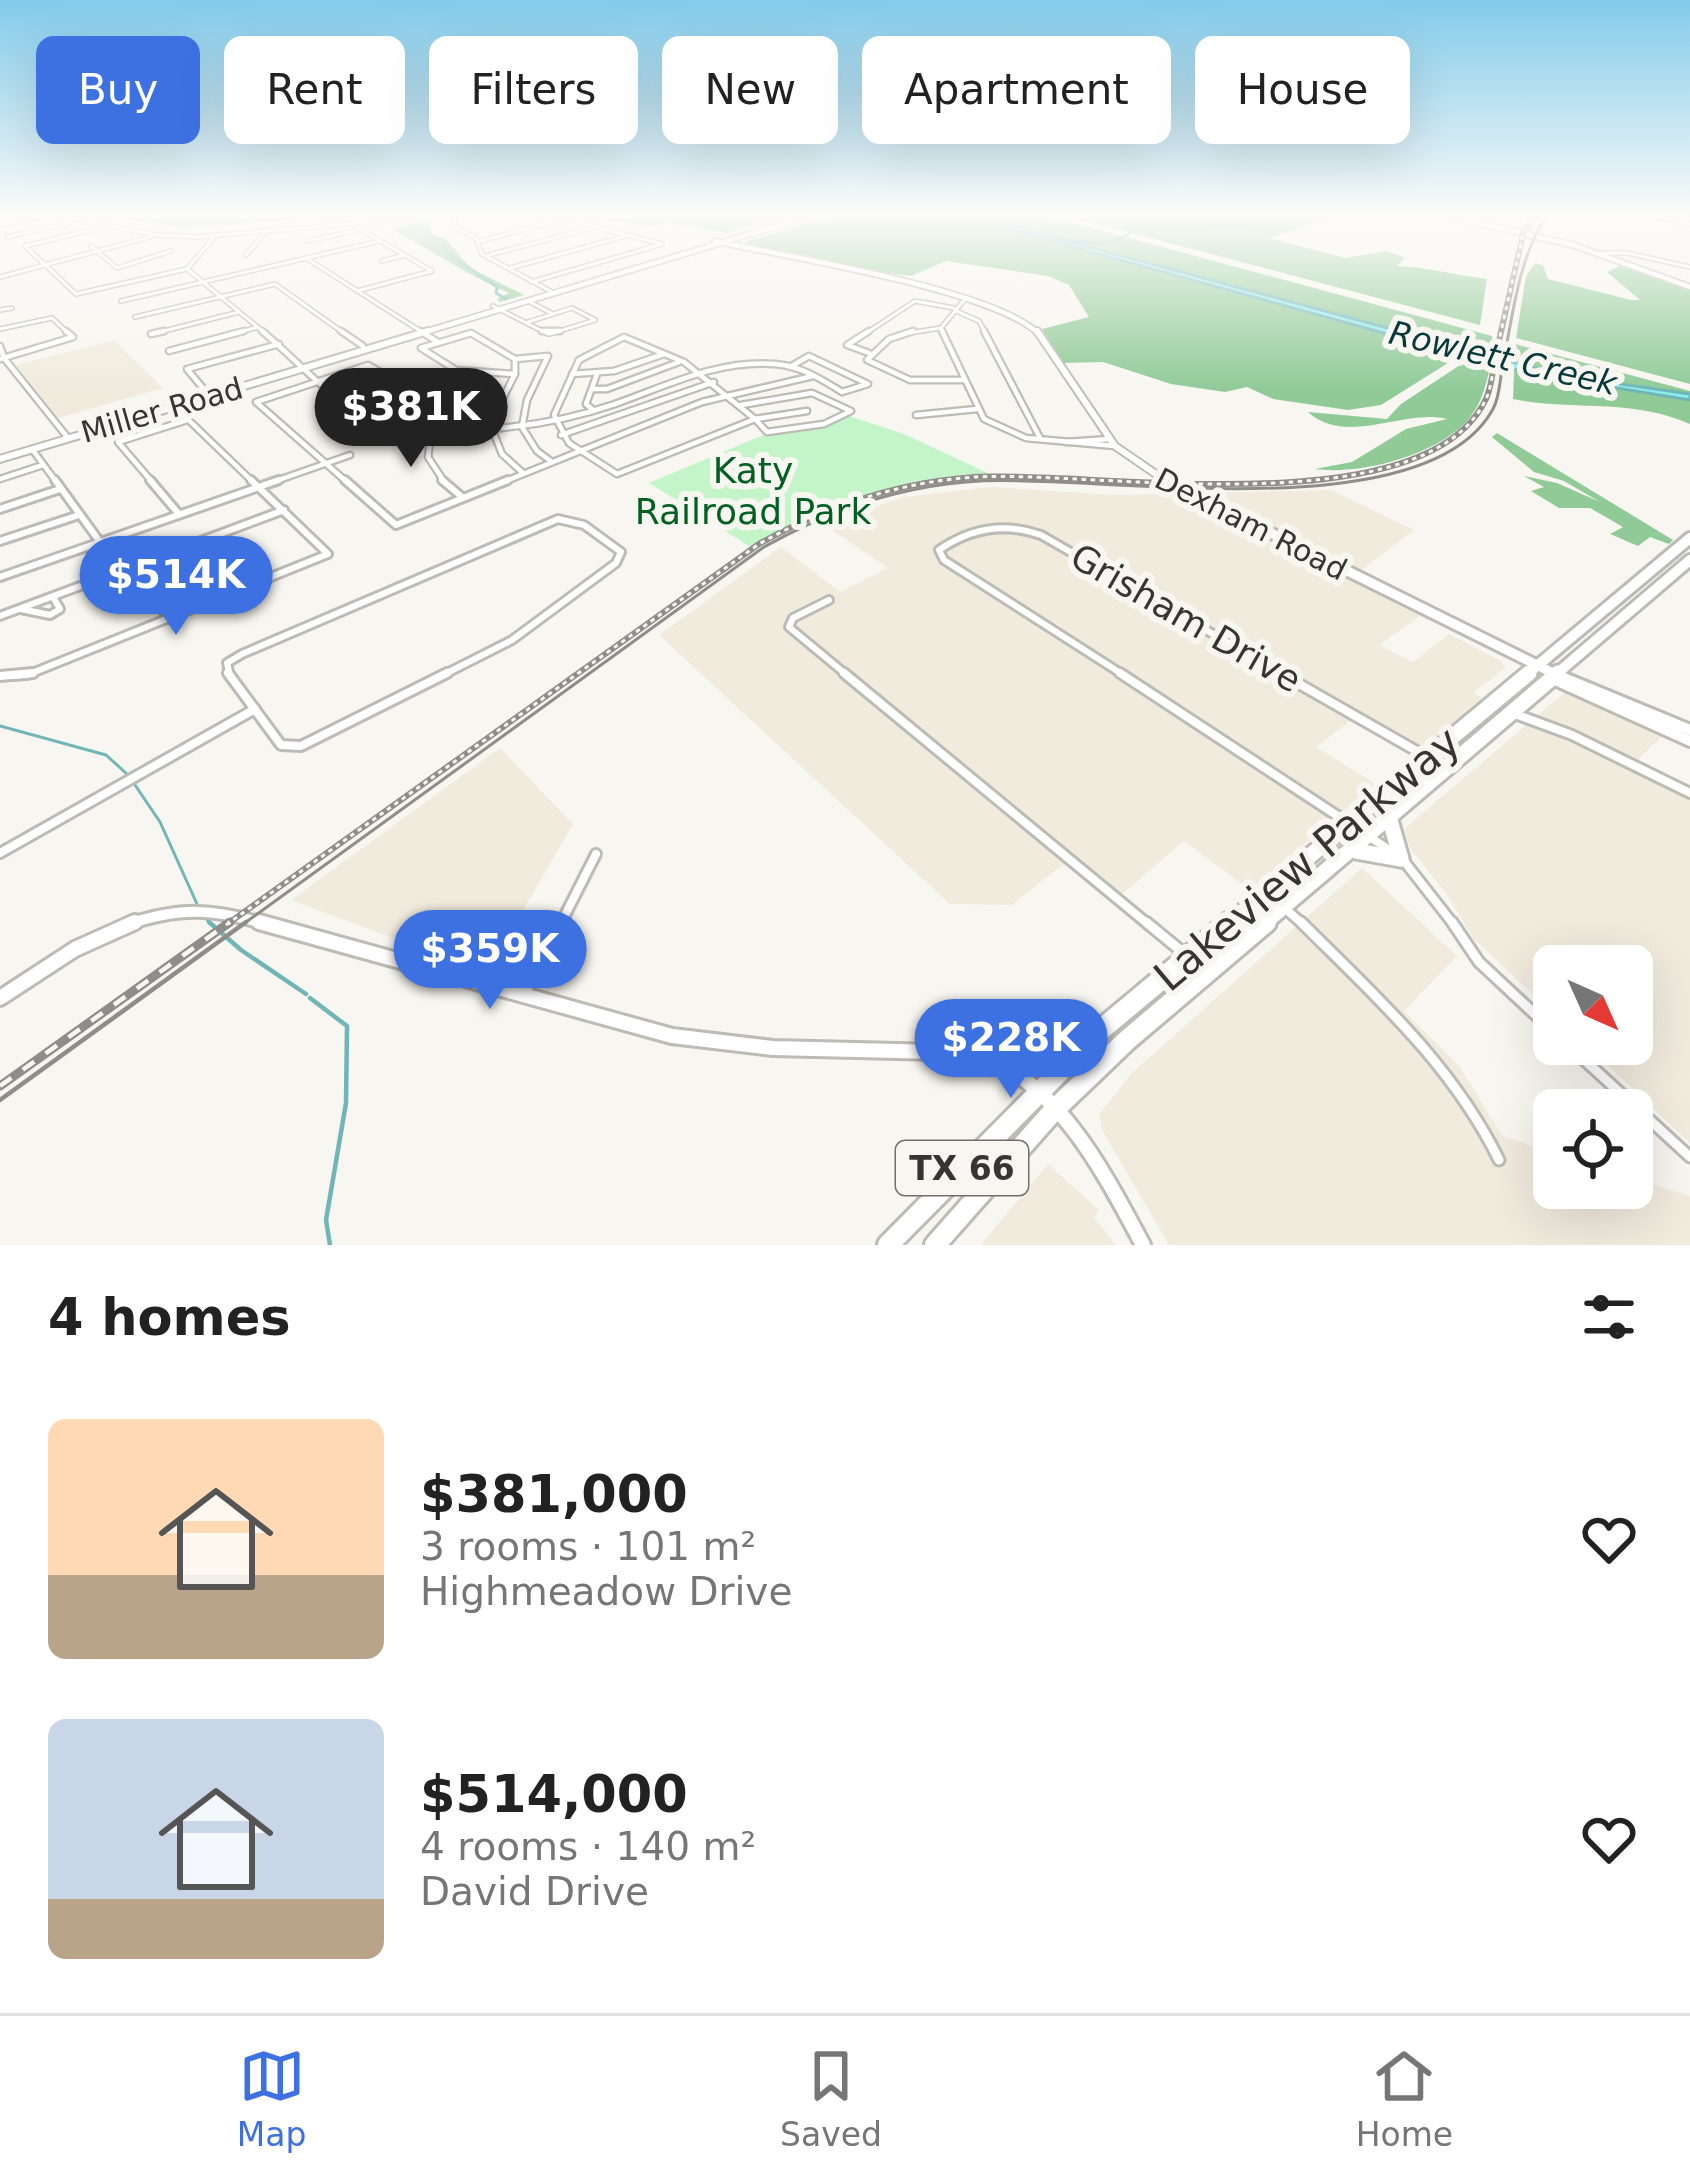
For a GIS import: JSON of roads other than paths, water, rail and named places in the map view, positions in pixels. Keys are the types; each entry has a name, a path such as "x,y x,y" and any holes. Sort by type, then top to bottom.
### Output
{"main road":[{"name":"Lakeview Parkway","path":"888,1245 1103,1028 1690,538"},
{"path":"1664,561 1686,564"},
{"name":"Lakeview Parkway","path":"935,1245 1055,1109 1208,971 1686,564"},
{"path":"1430,759 1447,770"},
{"path":"1353,851 1401,859 1390,820"},
{"path":"1189,957 1208,971"},
{"path":"997,1058 1039,1054 1103,1028"}],"street":[{"path":"54,275 76,294 160,275"},
{"path":"195,275 305,366 326,391 351,409 388,422 432,428 555,419 700,372 747,364 790,367 842,392 868,384 809,356 790,367"},
{"path":"122,301 233,275"},
{"path":"332,275 438,342"},
{"path":"357,291 417,275"},
{"path":"518,275 550,291"},
{"path":"531,282 554,275"},
{"name":"Miller Road","path":"0,456 601,275"},
{"name":"Dexham Road","path":"862,275 1009,311 1034,327 1113,442 1193,499 1690,740"},
{"path":"1659,275 1690,286"},
{"path":"135,317 277,285 363,346"},
{"name":"Miller Road","path":"493,308 550,291"},
{"path":"963,380 910,380 868,362 869,353 899,333 940,328 967,298"},
{"path":"527,300 551,313"},
{"path":"955,309 976,301"},
{"path":"869,353 847,345 915,302 955,309 979,321 1040,440"},
{"path":"0,310 12,308"},
{"path":"493,308 527,323 553,334 595,320 572,308 527,323"},
{"path":"151,334 238,312"},
{"path":"0,329 55,319 73,339 2,358"},
{"path":"169,351 258,327"},
{"path":"940,328 977,409 998,429 1040,440 1113,442"},
{"name":"Miller Road","path":"173,405 419,331"},
{"path":"515,374 457,370 421,348 471,333 515,359 548,356 522,423 527,439 553,463"},
{"path":"740,404 812,393 851,411 824,424 767,432 756,419 740,404 700,372 627,337 589,350 557,401 555,419 561,435 617,474 756,419 807,411"},
{"path":"207,393 187,369 279,344"},
{"path":"0,346 2,358 66,436"},
{"path":"572,374 597,374 664,354"},
{"path":"515,359 515,374 499,400 491,426 497,449 524,474"},
{"path":"592,389 607,389 680,362"},
{"path":"499,400 418,394 368,365 256,402 392,524 402,524 728,394 813,376"},
{"path":"593,410 586,404 597,374"},
{"path":"561,435 714,382"},
{"path":"0,676 27,675 328,552 173,405"},
{"path":"916,415 977,409"},
{"path":"179,514 118,442 187,420"},
{"path":"432,428 425,442 428,458 443,482 464,499"},
{"name":"Miller Road","path":"0,456 66,436"},
{"path":"32,449 100,542 132,567 169,619"},
{"path":"0,577 350,455"},
{"path":"0,479 43,465"},
{"path":"0,508 60,489"},
{"path":"0,616 284,510"},
{"path":"0,541 79,515"},
{"path":"558,519 582,523 621,552 608,569 512,640 301,746 281,745 255,710 226,670 231,660 538,524 558,519"},
{"name":"Grisham Drive","path":"1353,823 939,555 947,544 985,529 1016,528 1042,535 1430,759"},
{"path":"239,567 253,584"},
{"path":"20,609 50,615 60,609 53,597"},
{"path":"830,600 793,618 788,623 792,631 1189,957"},
{"name":"Dexham Road","path":"1556,676 1690,730"},
{"path":"0,853 255,710"},
{"path":"1512,712 1572,735 1690,793"},
{"path":"1353,823 1401,859 1436,897 1479,962 1533,1012"},
{"path":"523,996 596,854"},
{"path":"1266,892 1462,1092 1499,1160"},
{"path":"0,998 66,954 124,924 204,909 641,1030 721,1044 932,1050 997,1058 1055,1109 1092,1153 1143,1245"},
{"path":"1590,1065 1690,1157"}],"water":[{"path":"1175,275 1192,275 1565,376 1690,394 1690,400 1532,374"}],"waterway":[{"path":"480,275 506,299"},
{"path":"0,726 106,755 127,774"},
{"path":"133,782 160,822 197,904"},
{"path":"203,916 213,925"},
{"path":"209,922 306,994"},
{"path":"310,998 347,1026 346,1103 326,1220 330,1245"}],"tram line":[{"path":"242,925 764,547 841,511 895,494 980,481 1177,488 1333,484 1401,471 1457,447 1495,404 1521,275"},
{"path":"0,1100 246,922"}],"railway":[{"path":"226,925 759,544 836,508 918,484 975,477 1252,484 1329,479 1397,465 1451,439 1488,394 1514,275"},
{"path":"0,1086 230,922"}],"water label":[{"name":"Rowlett Creek","path":"1503,358"}],"park label":[{"name":"Katy Railroad Park","path":"753,490"}]}
